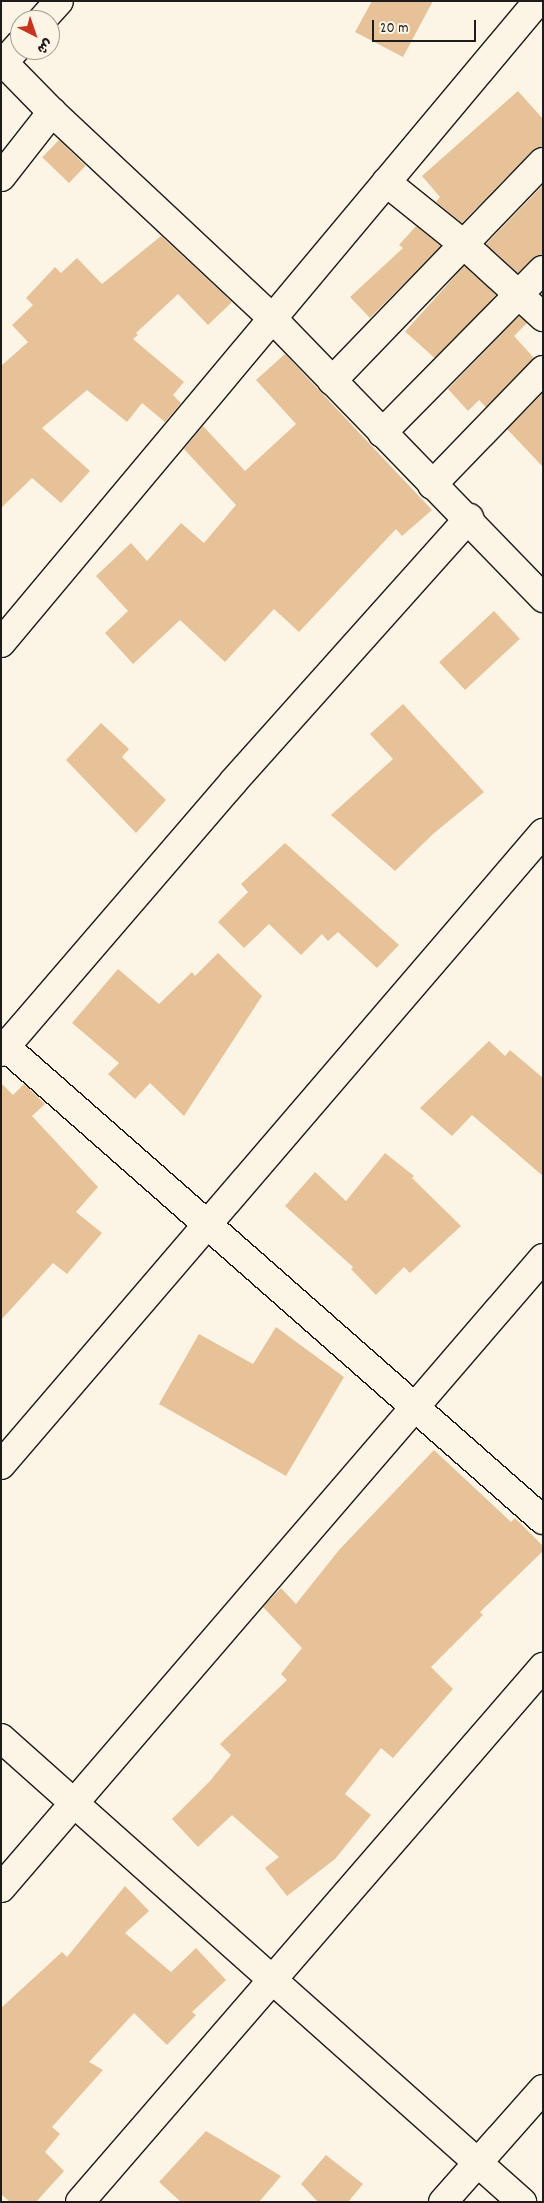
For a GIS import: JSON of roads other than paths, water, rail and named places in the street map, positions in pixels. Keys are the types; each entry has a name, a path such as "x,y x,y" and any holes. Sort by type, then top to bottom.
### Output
{"street":[{"path":"1,643 538,1"},
{"path":"8,55 52,112 272,318 432,485 469,518 543,598"},
{"path":"1,177 52,112"},
{"path":"332,381 462,243 543,162"},
{"path":"386,182 462,243 543,317"},
{"path":"382,433 543,270"},
{"path":"432,485 543,370"},
{"path":"469,518 234,781 3,1047 543,1520"},
{"path":"1,1465 206,1223 543,833"},
{"path":"1,1888 543,1258"},
{"path":"80,2202 543,1667"},
{"path":"1,1738 522,2202"},
{"path":"443,2202 543,2089"}]}
